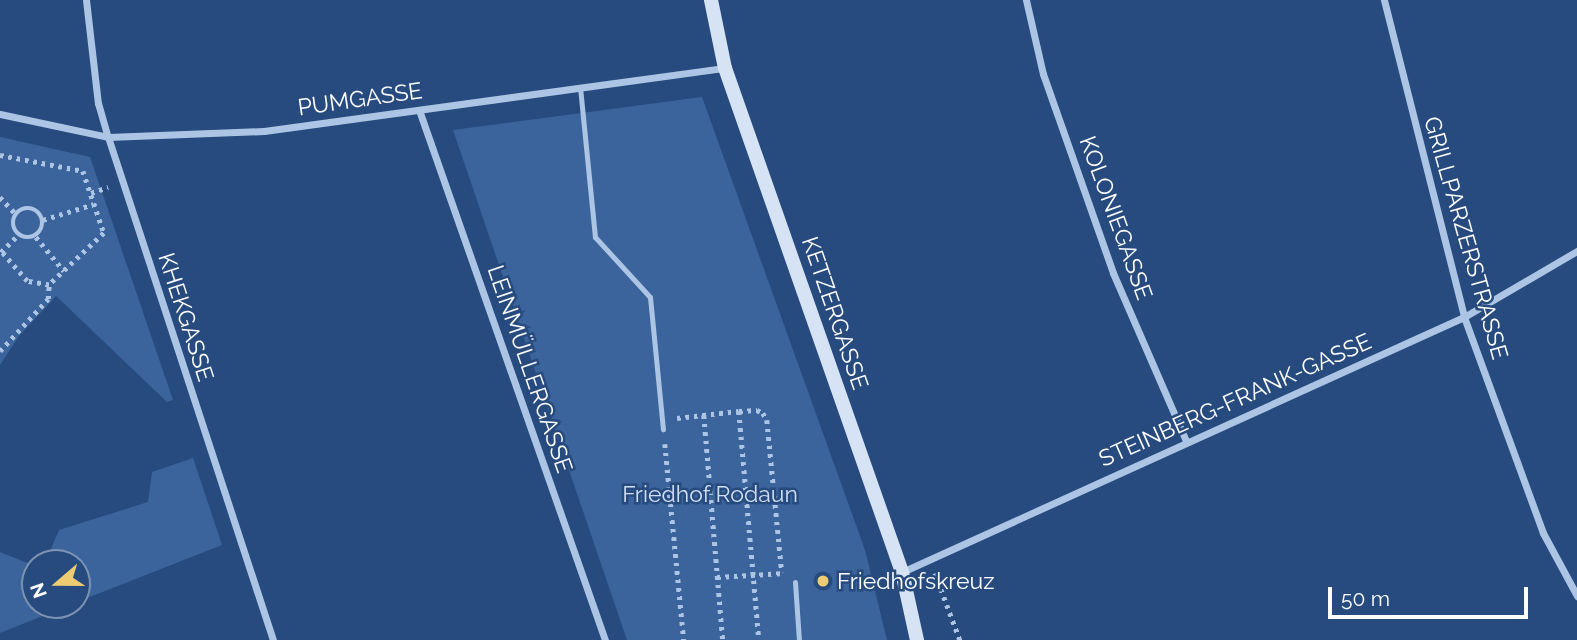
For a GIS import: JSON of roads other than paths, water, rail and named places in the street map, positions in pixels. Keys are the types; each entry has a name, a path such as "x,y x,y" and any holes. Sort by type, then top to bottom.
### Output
{"main road":[{"name":"KETZERGASSE","path":"711,0 725,68 902,572 917,640"}],"street":[{"name":"KHEKGASSE","path":"86,0 98,103 273,640"},
{"name":"KOLONIEGASSE","path":"1026,0 1043,74 1113,273 1187,443"},
{"name":"GRILLPARZERSTRASSE","path":"1384,0 1464,317 1543,533 1577,596"},
{"name":"PUMGASSE","path":"0,114 108,137 264,131 725,68"},
{"name":"LEINMÜLLERGASSE","path":"419,110 605,640"},
{"name":"STEINBERG-FRANK-GASSE","path":"902,572 1464,317 1577,251"}],"lane":[{"path":"580,88 595,237 650,297 663,429"},
{"path":"795,582 799,640"}],"place":[{"name":"Friedhofskreuz","path":"823,581"}],"park label":[{"name":"Friedhof Rodaun","path":"710,494"}]}
